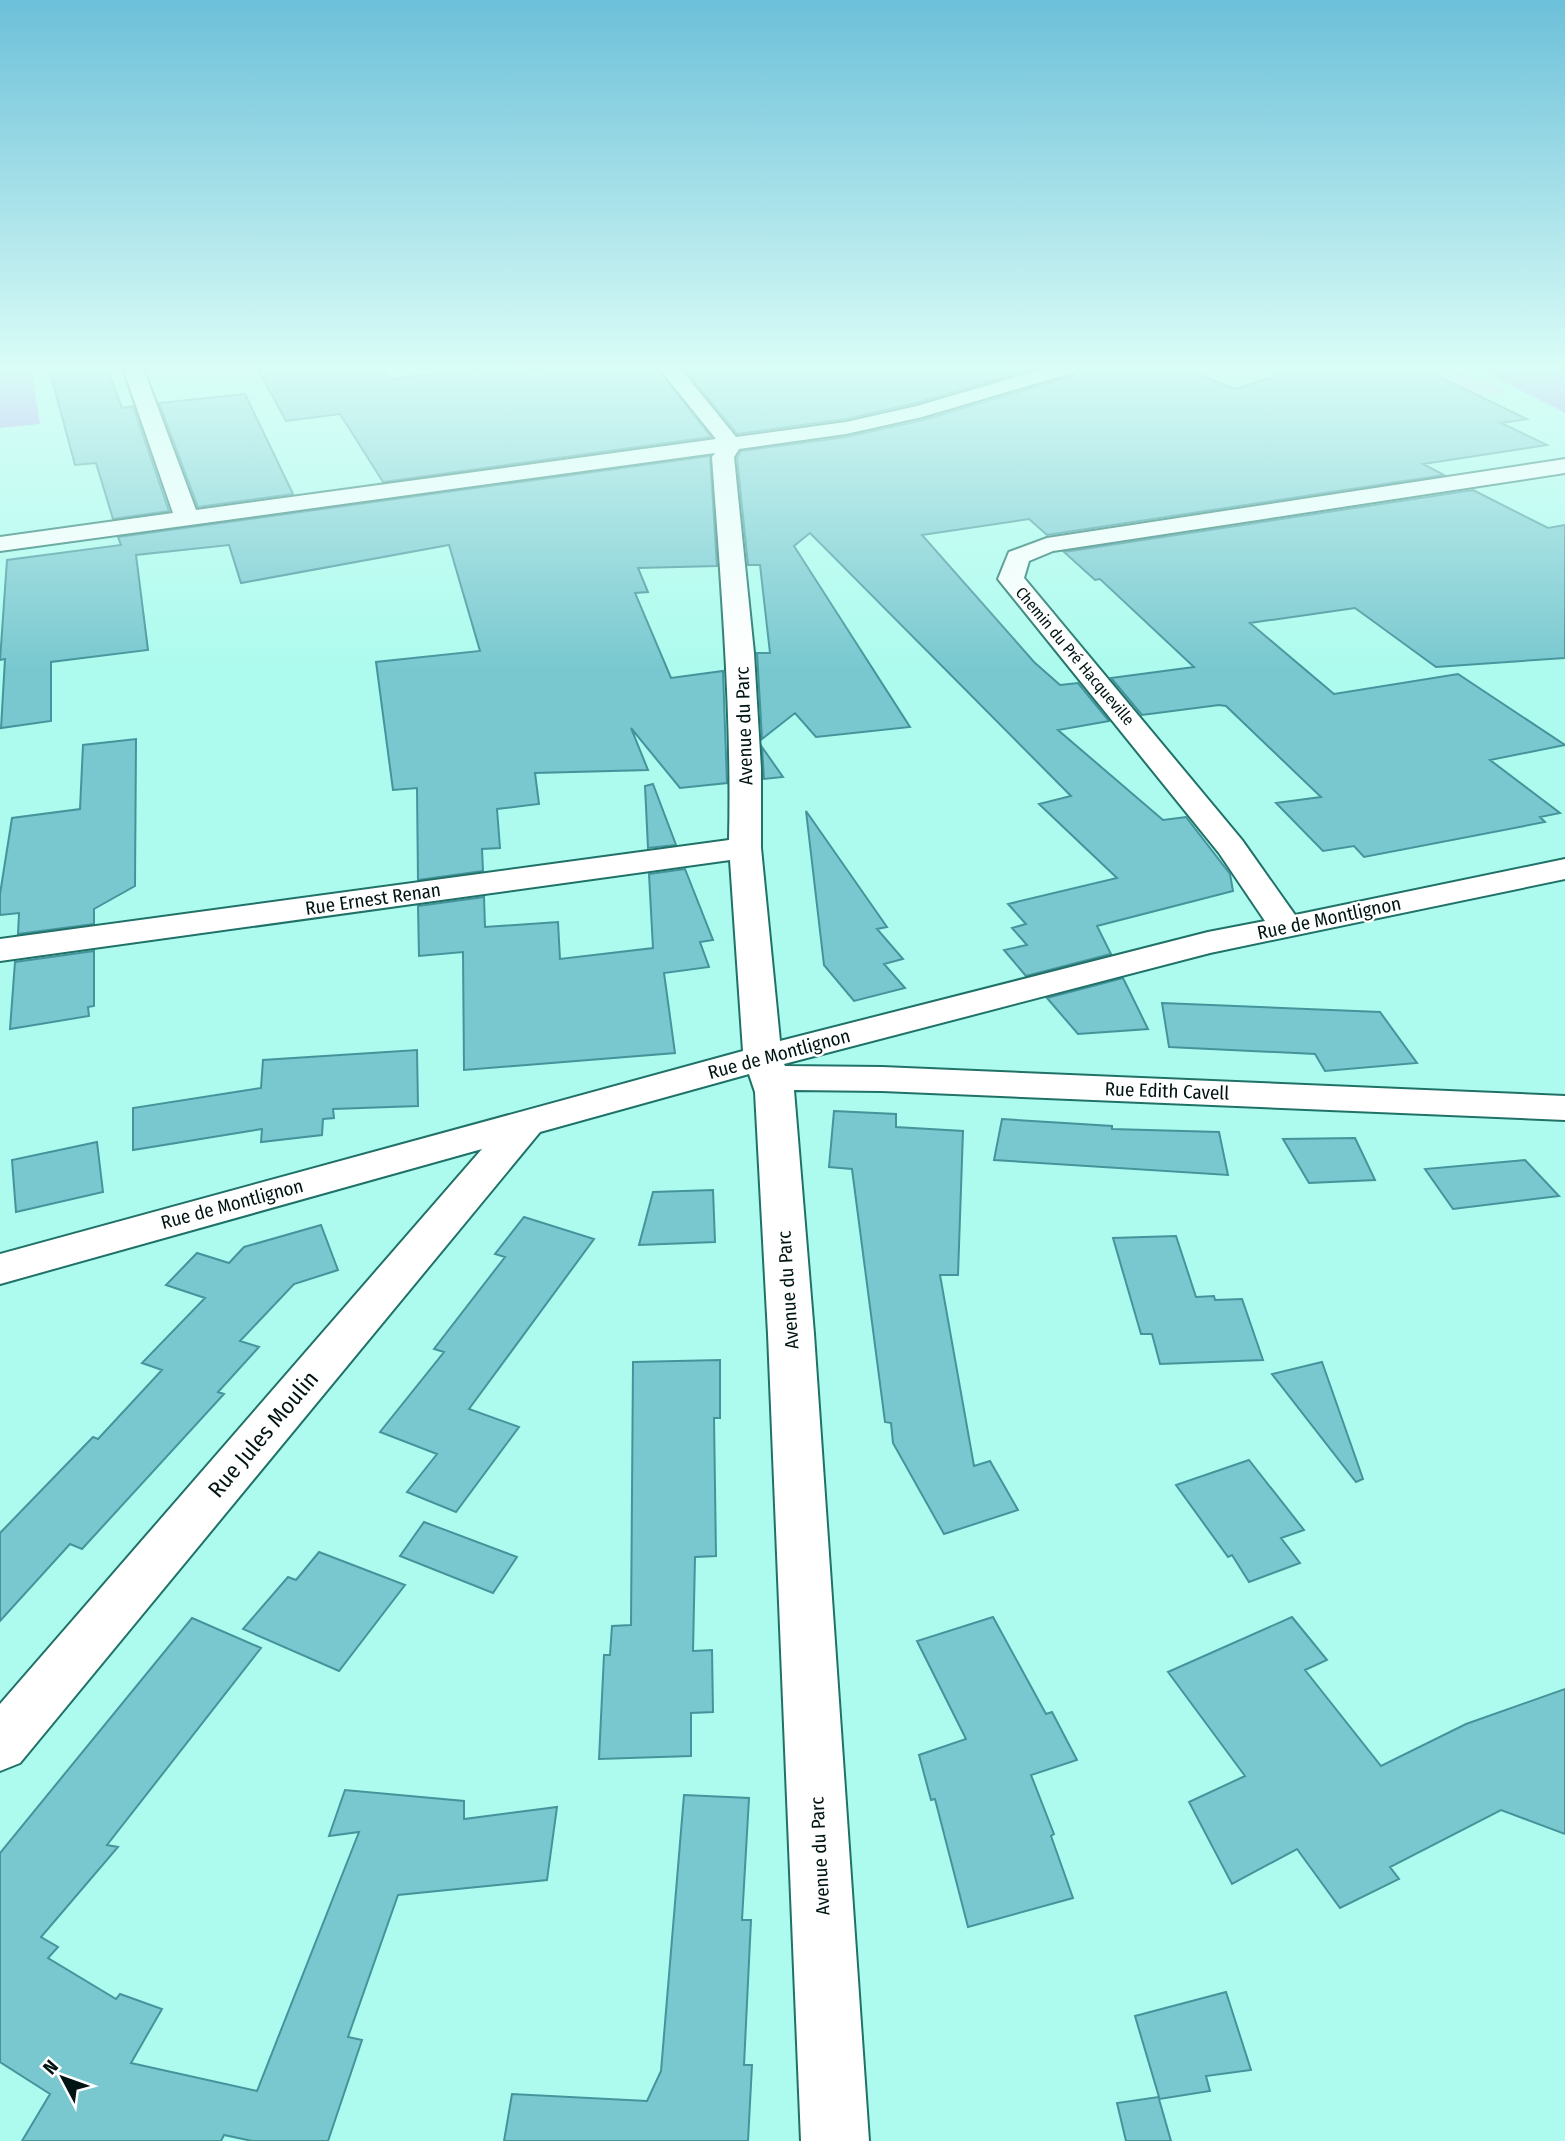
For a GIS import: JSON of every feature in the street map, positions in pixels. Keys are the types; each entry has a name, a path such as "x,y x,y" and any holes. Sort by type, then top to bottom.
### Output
{"street":[{"path":"169,468 187,518"},
{"path":"0,544 555,468"},
{"name":"Avenue du Parc","path":"724,468 740,653 746,769 746,848 766,1069 775,1092 791,1334 835,2141"},
{"name":"Chemin du Pré Hacqueville","path":"1286,926 1231,846 1011,579 1018,557 1047,545 1552,468"},
{"name":"Rue Ernest Renan","path":"0,950 746,848"},
{"name":"Rue de Montlignon","path":"0,1269 526,1123 766,1069 1182,950 1565,869"},
{"name":"Rue Edith Cavell","path":"766,1069 896,1079 1565,1108"},
{"name":"Rue Jules Moulin","path":"0,1745 526,1123"}],"building":[{"path":"97,468 154,468 169,511 113,519"},
{"path":"183,468 280,468 293,494 198,507"},
{"path":"374,468 486,468 383,482"},
{"path":"623,468 711,468 717,566 638,568 648,592 635,593 671,678 723,671 727,783 680,788 631,728 648,770 535,773 539,804 497,809 500,848 482,849 483,871 418,880 417,788 393,790 376,662 480,651 449,545 241,583 229,545 136,555 148,650 51,662 51,721 1,728 5,659 0,660 7,560 121,545 118,537"},
{"path":"738,468 1430,468 1444,475 1047,535 1029,519 922,535 1034,662 1060,685 1078,683 1109,721 1058,730 1163,820 1186,817 1230,874 1233,891 1097,926 1111,954 1026,976 1004,950 1027,945 1012,928 1026,924 1008,904 1117,878 1039,804 1071,796 810,533 794,546 910,727 816,737 795,713 762,739 757,653 770,653 760,565 748,565"},
{"path":"1473,490 1548,528 1565,525 1565,658 1436,667 1355,608 1250,623 1334,694 1458,674 1565,745 1490,760 1560,813 1540,817 1545,822 1364,857 1354,846 1323,851 1276,803 1321,797 1226,706 1142,715 1111,678 1194,667 1100,579 1095,580 1064,552"},
{"path":"136,739 135,886 94,909 94,924 18,934 19,913 0,915 0,894 12,818 80,809 83,745"},
{"path":"762,747 783,777 764,779"},
{"path":"653,784 676,845 648,848 645,786"},
{"path":"806,811 887,927 877,929 903,959 884,964 905,988 854,1001 824,965"},
{"path":"685,869 713,940 700,942 709,967 664,973 675,1053 464,1070 463,952 419,956 418,906 484,897 485,927 558,922 560,959 653,948 649,874"},
{"path":"94,951 94,1006 88,1007 89,1016 10,1029 15,962"},
{"path":"1123,978 1148,1029 1078,1034 1047,998"},
{"path":"1162,1003 1380,1012 1417,1063 1325,1071 1315,1054 1169,1047"},
{"path":"417,1050 418,1106 333,1109 334,1118 323,1119 322,1135 261,1142 262,1129 133,1150 133,1108 261,1088 263,1060"},
{"path":"834,1111 896,1114 896,1127 963,1131 958,1275 940,1275 974,1466 990,1461 1018,1510 944,1534 893,1443 891,1423 885,1422 852,1169 829,1167"},
{"path":"1002,1119 1112,1126 1112,1129 1219,1132 1228,1175 994,1160"},
{"path":"1355,1138 1375,1180 1309,1183 1283,1139"},
{"path":"97,1142 103,1192 16,1212 12,1160"},
{"path":"1525,1160 1559,1196 1453,1209 1425,1169"},
{"path":"713,1190 715,1242 639,1245 653,1192"},
{"path":"524,1217 594,1239 469,1409 519,1427 456,1512 407,1492 437,1454 380,1432 444,1352 434,1349 505,1257 495,1254"},
{"path":"321,1225 338,1270 294,1284 240,1341 259,1347 218,1392 224,1394 82,1549 70,1544 0,1621 0,1533 93,1437 98,1439 162,1370 142,1363 205,1298 166,1285 197,1253 229,1263 244,1247"},
{"path":"1176,1236 1196,1297 1214,1296 1215,1300 1242,1299 1263,1360 1160,1364 1152,1334 1141,1334 1113,1238"},
{"path":"720,1360 720,1418 714,1418 716,1556 695,1557 693,1651 712,1650 713,1712 691,1713 691,1756 599,1759 604,1655 610,1655 612,1626 631,1625 633,1362"},
{"path":"1322,1362 1363,1479 1356,1482 1272,1374"},
{"path":"1249,1460 1304,1530 1281,1538 1300,1563 1249,1582 1232,1555 1228,1557 1176,1485"},
{"path":"424,1522 517,1557 493,1593 400,1556"},
{"path":"319,1552 405,1585 339,1671 243,1629 288,1577 296,1580"},
{"path":"993,1617 1046,1714 1052,1712 1077,1760 1031,1775 1054,1834 1051,1836 1073,1898 968,1927 935,1799 931,1800 919,1755 966,1739 917,1641"},
{"path":"1292,1617 1327,1660 1305,1670 1381,1766 1466,1724 1565,1689 1565,1834 1501,1810 1390,1867 1399,1879 1340,1908 1297,1849 1232,1884 1189,1802 1245,1776 1168,1672"},
{"path":"192,1618 261,1648 107,1845 118,1847 41,1937 58,1947 48,1958 116,1999 120,1994 162,2009 131,2063 257,2091 359,1832 329,1836 345,1790 464,1801 464,1819 557,1807 547,1880 398,1895 348,2037 362,2040 328,2141 252,2141 224,2135 221,2141 22,2141 50,2094 0,2062 0,1853"},
{"path":"684,1795 749,1798 742,1920 751,1920 744,2065 752,2065 748,2141 504,2141 512,2094 647,2101 661,2071"},
{"path":"1226,1992 1251,2070 1206,2076 1210,2091 1159,2099 1171,2141 1126,2141 1117,2103 1159,2097 1135,2016"}]}
